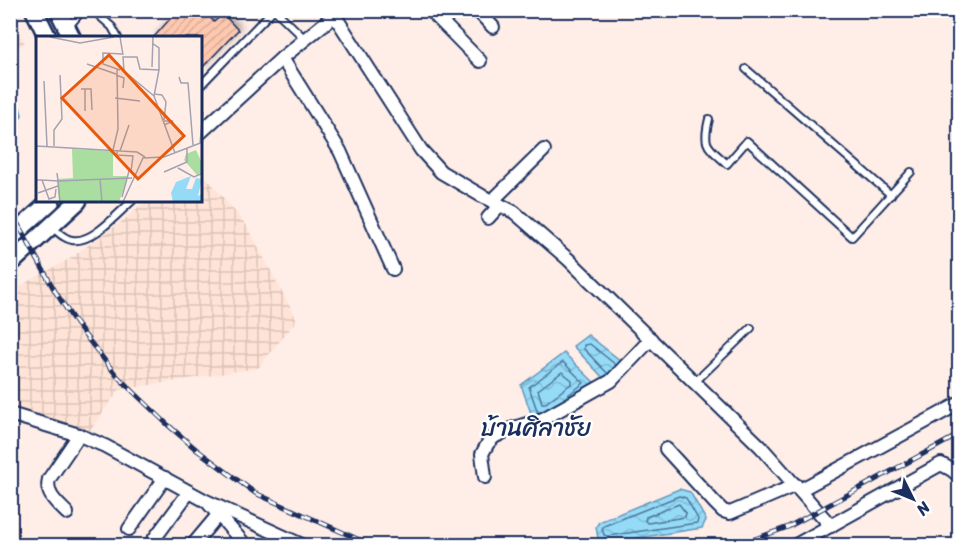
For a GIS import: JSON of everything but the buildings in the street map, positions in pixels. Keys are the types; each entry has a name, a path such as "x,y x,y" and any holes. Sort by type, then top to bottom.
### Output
{"main road":[{"path":"34,10 47,36"},
{"path":"58,10 69,33"},
{"path":"10,238 50,202"},
{"path":"10,264 77,202"}],"street":[{"path":"430,10 480,61"},
{"path":"477,10 493,27"},
{"path":"202,131 282,58 338,13 420,150 441,172 514,212 568,259 695,382 798,488 831,526"},
{"path":"282,58 340,151 393,269"},
{"path":"488,218 496,203 544,150"},
{"path":"486,477 482,454 494,437 543,419 611,381 651,339"},
{"path":"666,449 723,511 730,513 798,488 960,403"},
{"path":"10,414 79,435 105,446 206,501 304,546"},
{"path":"67,513 49,493 47,487 49,479 79,435"},
{"path":"794,546 941,464 960,477"},
{"path":"129,529 165,478"},
{"path":"149,546 189,492"},
{"path":"206,501 246,546"},
{"path":"192,546 218,515"}],"lane":[{"path":"69,33 83,10"},
{"path":"93,10 112,27 117,36"},
{"path":"202,84 274,10 305,39"},
{"path":"746,69 891,195"},
{"path":"709,119 704,137 707,145 727,164 747,141 852,237 910,172"},
{"path":"51,226 66,238 78,241 97,232 131,202"},
{"path":"695,382 751,328"}],"shaded area":[{"path":"10,13 25,44 11,50 10,50"},
{"path":"202,172 247,226 297,320 258,368 119,390 87,435 11,408 11,291 69,259 124,220 144,202 202,202"}],"water":[{"path":"11,85 22,115 11,136"},
{"path":"588,335 630,368 609,384 573,346"},
{"path":"564,353 596,384 533,419 521,385"},
{"path":"679,489 690,492 706,520 702,528 599,544 596,527 599,522"}],"railway":[{"path":"10,210 76,324 117,376 168,425 197,450 255,493 373,546"},
{"path":"735,546 788,527 960,434"}],"district":[{"name":"บ้านศิลาชัย","path":"536,428"}]}
